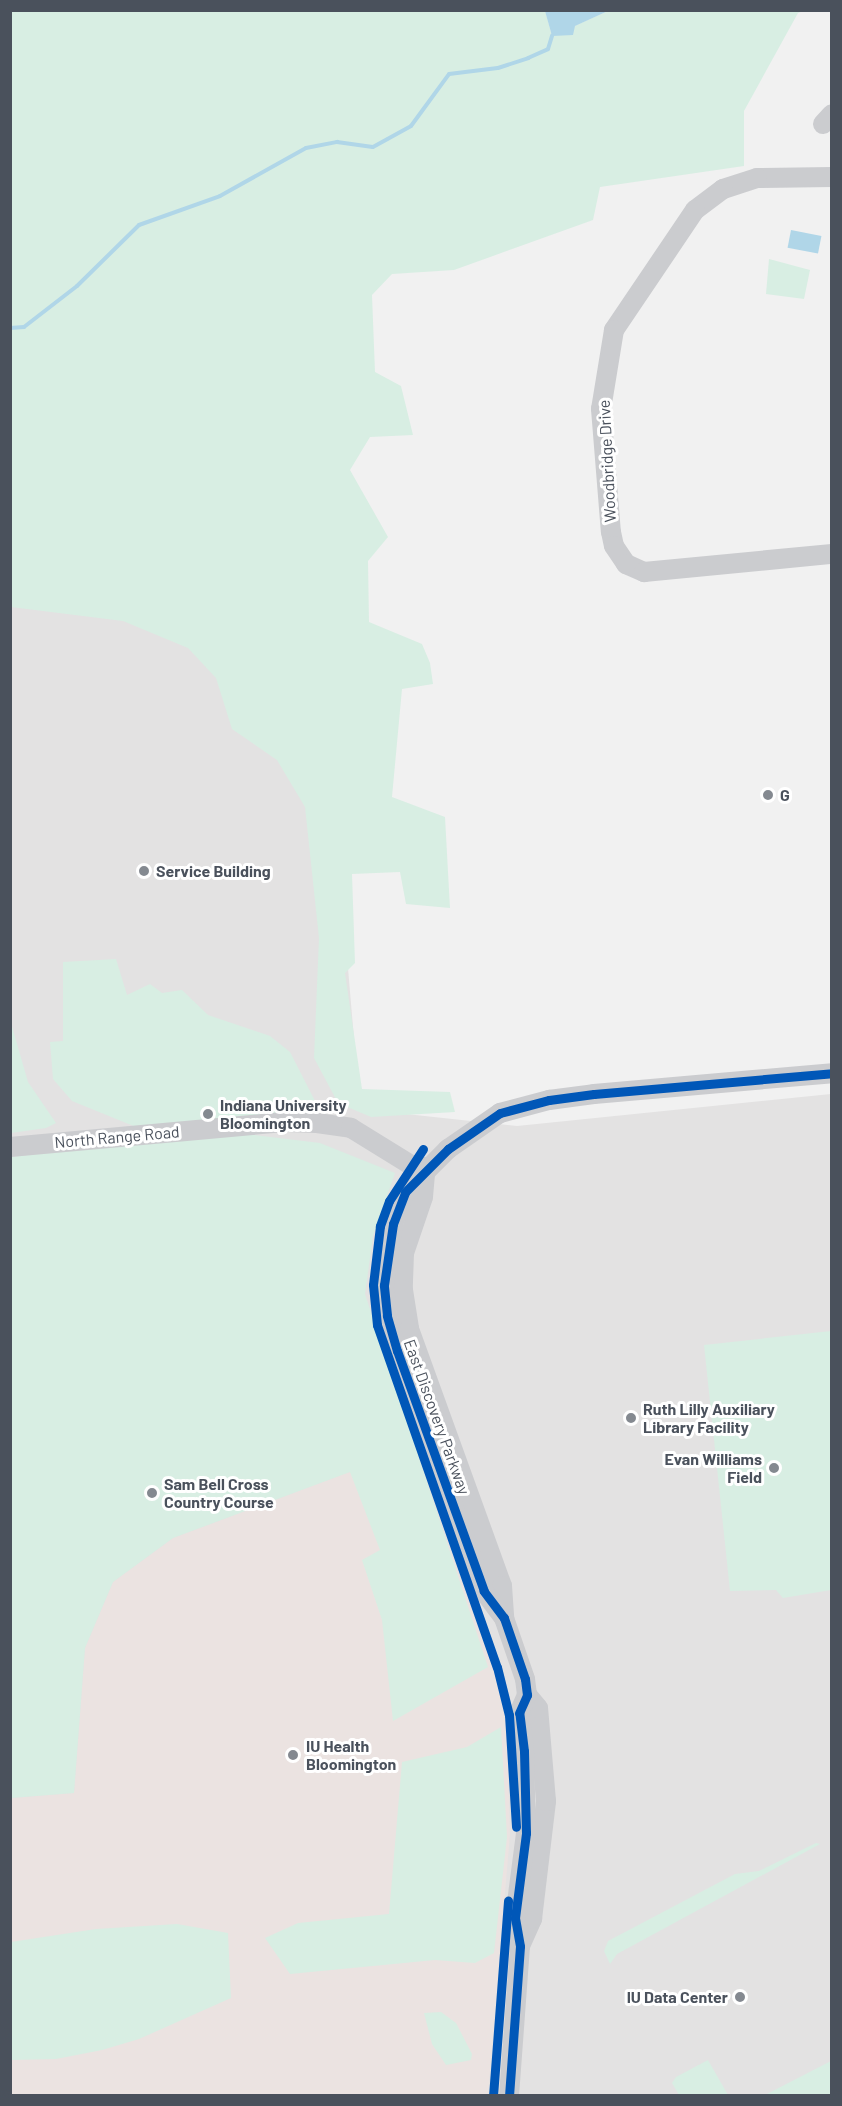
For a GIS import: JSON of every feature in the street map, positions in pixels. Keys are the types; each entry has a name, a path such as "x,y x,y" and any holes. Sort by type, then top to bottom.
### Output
{"street":[{"name":"Woodbridge Drive","path":"831,177 757,178 723,189 695,210 614,330 601,409 611,532 614,546 626,564 644,572 831,554"},
{"path":"427,1171 472,1130 500,1113 549,1100 831,1073"},
{"name":"North Range Road","path":"10,1147 286,1122 316,1123 351,1128 411,1165 427,1171"},
{"name":"East Discovery Parkway","path":"427,1171 423,1197 404,1253 403,1290 409,1329 502,1586 504,1618 525,1679 526,1695 538,1708 546,1801 532,1919 520,1946 509,2096"}],"shaded area":[{"name":"Indiana University Bloomington","path":"277,135 360,1109 517,1126 831,1094 831,2095 11,2096 11,234"},
{"name":"IU Health Bloomington","path":"413,1448 495,1674 507,1728 510,1834 488,2095 11,2096 11,1798 74,1793 85,1648 113,1582 173,1538"}],"green space":[{"path":"545,10 552,36 608,11 803,11 798,13 744,111 744,166 600,187 593,220 454,270 392,274 372,295 375,372 401,386 413,435 370,437 350,470 388,537 368,561 369,622 422,644 430,663 433,684 402,689 392,797 445,817 450,908 406,904 400,872 352,874 355,963 345,973 362,1089 450,1092 455,1112 371,1117 338,1103 314,1058 319,938 305,807 277,760 232,729 216,678 188,648 123,621 11,607 11,11"},
{"path":"769,259 810,270 804,299 766,294"},
{"path":"116,959 127,995 150,984 162,993 182,990 208,1015 270,1036 290,1052 315,1101 313,1115 136,1127 72,1101 53,1079 50,1042 63,1041 63,962"},
{"path":"11,1023 28,1082 56,1123 46,1128 11,1133"},
{"name":"Sam Bell Cross Country Course","path":"241,1130 254,1135 320,1143 395,1173 373,1236 365,1294 488,1667 393,1721 382,1620 362,1560 380,1550 350,1472 173,1538 113,1582 85,1648 74,1793 11,1798 11,1157"},
{"name":"Evan Williams Field","path":"831,1331 831,1590 783,1598 776,1590 730,1591 704,1345"},
{"path":"501,1727 507,1837 494,1953 475,1963 435,1960 290,1974 265,1938 298,1923 389,1914 402,1762 467,1747"},
{"path":"816,1843 820,1844 617,1954 610,1964 604,1951 608,1941 735,1874 759,1871"},
{"path":"177,1924 228,1933 231,1998 139,2039 102,2050 56,2059 11,2060 11,1942 96,1929"},
{"path":"441,2012 456,2023 472,2054 471,2060 446,2065 432,2044 424,2013"},
{"path":"708,2060 728,2095 679,2095 672,2083 676,2077"},
{"path":"831,2061 831,2095 765,2095"}],"water":[{"path":"545,11 608,11 575,26 573,35 552,36"},
{"path":"791,230 821,236 818,254 788,248"}],"waterway":[{"path":"10,328 24,327 77,286 139,225 220,196 306,148 337,142 373,147 411,126 449,74 498,68 528,58 548,49 552,36"}],"cycle path":[{"path":"509,2096 520,1946 515,1918 526,1833 524,1751 519,1713 527,1695 525,1679 504,1618 484,1591 397,1351 387,1315 384,1285 393,1224 405,1192 448,1149 500,1113 549,1100 594,1094 832,1073"},
{"path":"423,1149 389,1201 380,1226 373,1285 377,1325 497,1667 509,1715 516,1827"},
{"path":"493,2096 508,1901"}],"place":[{"name":"G","path":"768,795"},
{"name":"Service Building","path":"144,871"},
{"name":"Indiana University Bloomington","path":"208,1114"},
{"name":"Ruth Lilly Auxiliary Library Facility","path":"631,1418"},
{"name":"Evan Williams Field","path":"774,1468"},
{"name":"Sam Bell Cross Country Course","path":"152,1493"},
{"name":"IU Health Bloomington","path":"293,1755"},
{"name":"IU Data Center","path":"740,1997"}]}
